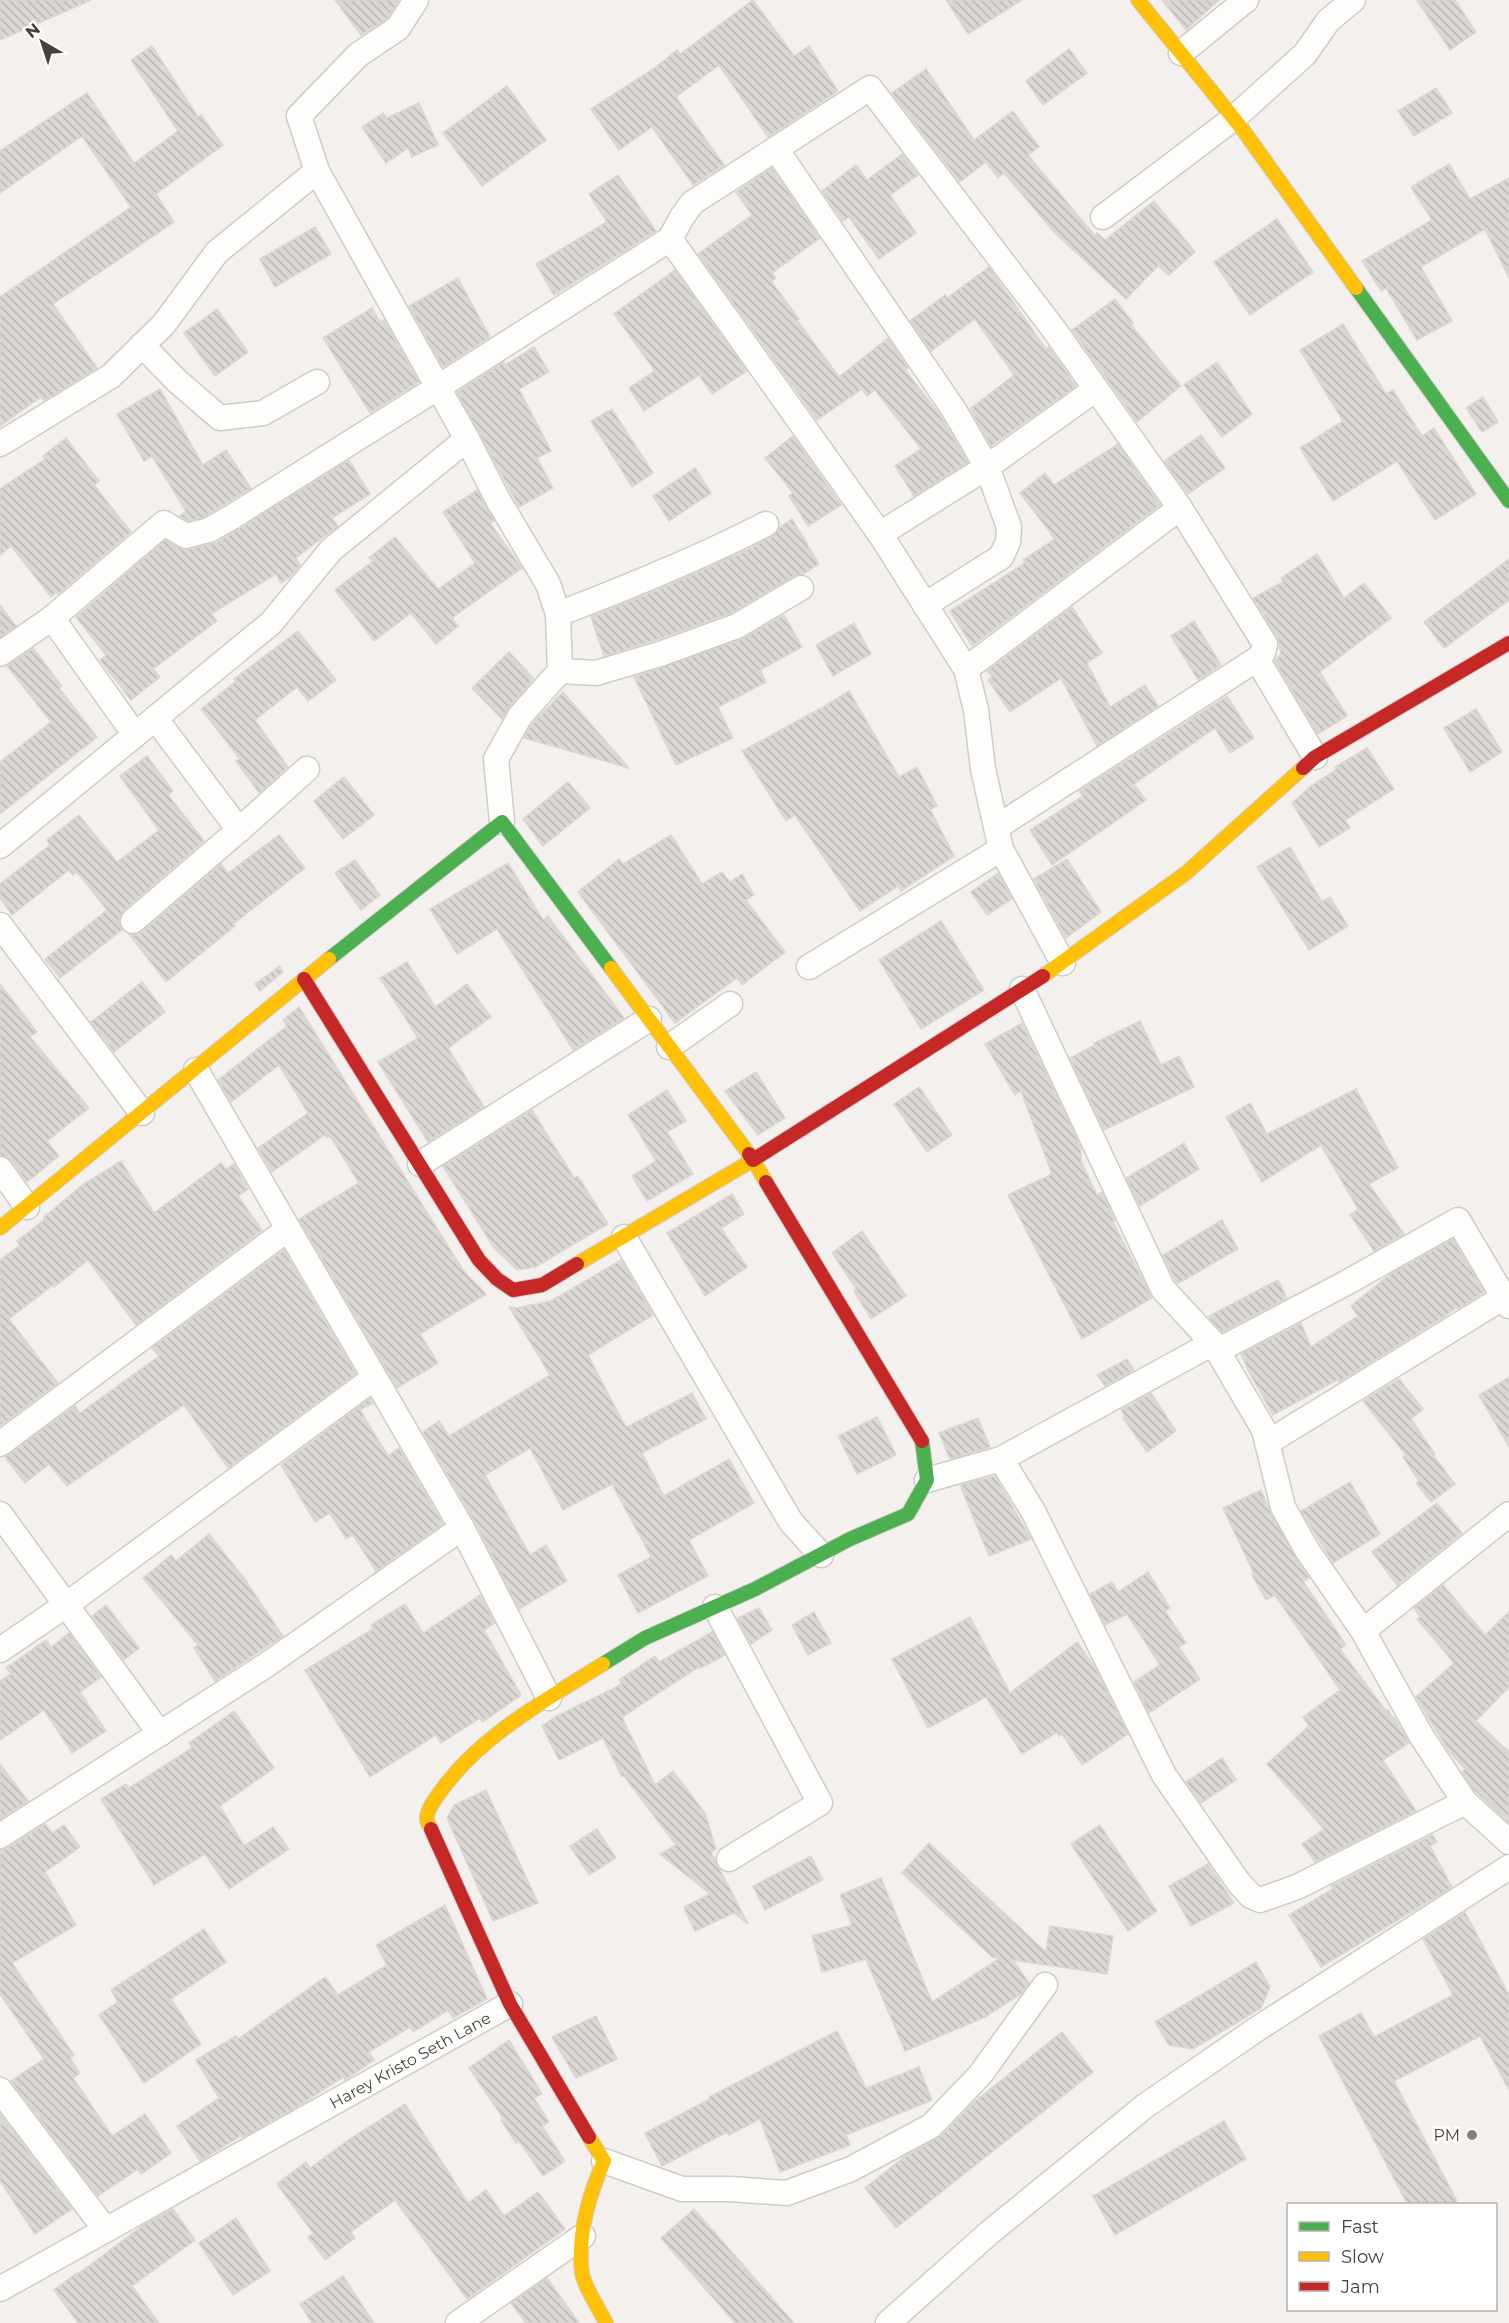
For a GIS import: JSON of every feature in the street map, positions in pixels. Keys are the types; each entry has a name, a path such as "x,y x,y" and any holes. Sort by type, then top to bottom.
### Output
{"street":[{"path":"416,0 398,28 358,55 299,116 317,171 498,500 548,584 558,614 560,671 520,716 496,759 502,822 753,1160 924,1444 927,1480 908,1514 850,1539 715,1607 645,1638 549,1698 479,1748 453,1773 431,1805 427,1820 510,2004"},
{"path":"1138,0 1234,118 1509,501"},
{"path":"1181,53 1246,0"},
{"path":"1102,218 1234,118 1305,54 1328,21 1353,0"},
{"path":"0,654 52,618 164,524 186,536 208,530 438,388 670,238 692,203 870,88 1056,330 1180,508 1265,644 1263,653 1257,659 809,968"},
{"path":"776,149 954,410 987,466 1009,527 1008,542 1002,557 925,605"},
{"path":"0,444 111,375 164,324 217,252 317,171"},
{"path":"670,238 880,534 966,669 976,710 987,790 999,838 1063,963"},
{"path":"142,345 177,381 220,418 263,413 317,382"},
{"path":"880,534 987,466 1096,388"},
{"path":"0,846 271,623 331,550 466,439"},
{"path":"966,669 1180,508"},
{"path":"558,614 705,555 766,524"},
{"path":"560,671 596,673 660,654 737,626 801,588"},
{"path":"52,618 135,735"},
{"path":"304,979 479,1260 497,1279 513,1290 542,1285 753,1160 1063,963 1186,873 1315,758 1509,643"},
{"path":"1257,659 1315,758"},
{"path":"155,718 239,830"},
{"path":"133,921 307,769"},
{"path":"0,1228 196,1070 304,979 502,822"},
{"path":"0,925 142,1113"},
{"path":"1022,989 1163,1288 1215,1346 1264,1430 1282,1507 1307,1550 1363,1631 1422,1737 1465,1802 1509,1842"},
{"path":"669,1047 730,1004"},
{"path":"420,1164 649,1019"},
{"path":"196,1070 462,1528 549,1698"},
{"path":"0,1169 27,1207"},
{"path":"927,1480 1001,1459 1215,1346 1346,1283 1458,1220 1507,1299 1267,1443"},
{"path":"0,1444 288,1229"},
{"path":"624,1237 791,1522 821,1555"},
{"path":"0,1650 66,1605 374,1378"},
{"path":"1001,1459 1033,1512 1164,1775 1239,1883 1251,1896 1260,1900 1297,1887 1465,1802"},
{"path":"0,1514 160,1734"},
{"path":"1363,1631 1509,1514"},
{"path":"0,1836 265,1666 462,1528"},
{"path":"715,1607 820,1803 729,1859"},
{"path":"888,2323 988,2233 1145,2106 1257,2029 1509,1867"},
{"path":"606,2323 582,2275 583,2236 591,2191 604,2162 682,2189 730,2189 787,2193 851,2169 931,2126 980,2075 1045,1985"},
{"name":"Harey Kristo Seth Lane","path":"0,2289 510,2004 604,2162"},
{"path":"0,2090 105,2229"},
{"path":"458,2323 583,2236"}],"building":[{"path":"0,0 91,0 0,40"},
{"path":"335,0 399,0 388,18 361,35"},
{"path":"753,0 794,56 809,46 838,91 768,137 719,65 676,97 724,165 693,185 652,127 619,150 591,109 656,67 677,50 680,54"},
{"path":"946,0 1022,0 968,34"},
{"path":"1162,0 1219,0 1186,30"},
{"path":"1417,0 1455,0 1476,32 1450,50"},
{"path":"152,46 198,117 201,115 223,145 156,194 174,222 53,304 97,368 44,401 41,397 0,426 0,297 131,207 82,136 0,193 0,151 87,93 134,163 178,131 131,60"},
{"path":"1069,49 1087,73 1043,105 1026,81"},
{"path":"926,69 974,140 1013,111 1039,147 1028,155 1095,236 1097,233 1105,240 1154,201 1195,252 1169,275 1158,266 1126,299 1054,232 1004,173 998,178 986,162 960,182 892,93"},
{"path":"507,86 546,140 482,186 443,133"},
{"path":"1436,88 1452,113 1414,136 1398,111"},
{"path":"419,103 438,145 412,157 408,148 386,163 362,127 383,113 387,118"},
{"path":"902,154 918,175 890,195 916,233 879,259 849,217 843,221 822,191 856,165 867,180"},
{"path":"1449,164 1470,199 1509,178 1509,278 1485,229 1421,267 1452,321 1417,340 1386,288 1381,291 1362,261 1432,220 1411,187"},
{"path":"772,168 820,238 772,273 776,278 771,281 799,319 797,320 839,377 888,338 908,368 905,370 940,415 968,462 914,496 895,466 921,449 875,390 867,396 862,389 817,420 698,254 752,215 736,192"},
{"path":"618,175 656,231 554,295 536,264 607,222 589,194"},
{"path":"1277,219 1313,272 1250,315 1214,262"},
{"path":"315,227 331,254 275,287 260,259"},
{"path":"989,267 1046,349 1049,347 1076,386 991,446 970,409 1014,375 975,319 931,351 910,321 945,295 947,298"},
{"path":"675,270 747,371 712,394 699,375 644,411 629,388 655,371 614,314"},
{"path":"458,278 490,337 443,367 409,306"},
{"path":"1115,299 1133,323 1131,325 1181,386 1137,422 1072,330"},
{"path":"372,308 380,322 384,320 419,382 370,413 323,338"},
{"path":"217,309 248,352 215,376 184,333"},
{"path":"1343,324 1386,394 1393,390 1422,436 1434,428 1476,494 1435,520 1397,461 1333,501 1300,448 1343,421 1300,350"},
{"path":"534,347 549,372 519,389 551,451 537,458 553,488 519,507 457,392 504,362 505,365"},
{"path":"1217,362 1252,414 1222,437 1184,385"},
{"path":"160,389 203,465 226,450 251,488 204,517 188,521 180,516 186,511 152,456 144,461 117,414"},
{"path":"1483,397 1498,422 1482,432 1466,408"},
{"path":"612,409 653,473 632,487 591,421"},
{"path":"1201,435 1225,468 1188,494 1164,461"},
{"path":"793,436 841,505 808,526 789,496 793,493 765,458"},
{"path":"66,438 99,481 94,485 131,532 58,594 57,592 51,597 11,546 0,555 0,489 45,459 43,456"},
{"path":"1118,444 1160,505 972,646 950,611 1025,563 1023,560 1055,539 1020,493 1045,473 1054,485"},
{"path":"349,460 370,494 332,518 338,526 296,558 300,565 289,578 281,583 276,574 211,614 217,621 153,669 160,677 131,700 100,660 106,655 76,617 165,540 184,550 216,543"},
{"path":"695,468 711,493 669,521 653,496"},
{"path":"477,490 494,521 490,523 522,568 452,618 458,626 436,644 411,613 374,641 335,590 373,561 369,558 395,537 438,589 475,563 443,512"},
{"path":"792,519 819,564 731,613 604,656 591,617 747,550 773,536 780,527"},
{"path":"1317,554 1344,598 1364,583 1391,618 1320,672 1347,716 1318,734 1275,661 1281,654 1277,637 1253,598 1283,582 1281,578"},
{"path":"1509,559 1509,600 1444,648 1424,622"},
{"path":"0,605 16,626 0,637"},
{"path":"1072,607 1102,653 1087,663 1110,707 1145,685 1158,706 1097,746 1061,678 1010,712 988,680 992,677 987,671"},
{"path":"784,615 802,647 760,670 766,682 718,707 733,738 676,765 634,677 742,639"},
{"path":"1194,621 1221,665 1198,680 1171,636"},
{"path":"854,623 871,654 833,676 816,645"},
{"path":"298,631 336,680 308,701 297,687 255,720 288,767 259,793 236,761 240,759 201,709 236,681 234,679"},
{"path":"33,648 62,686 59,688 97,737 0,814 0,762 51,722 7,666"},
{"path":"509,652 534,679 509,707 502,719 472,688"},
{"path":"849,691 899,777 917,767 937,806 930,809 954,856 901,891 898,886 860,911 795,815 786,821 742,751"},
{"path":"563,692 629,768 524,738 532,724"},
{"path":"1227,696 1254,738 1230,753 1215,728 1134,784 1146,800 1052,865 1030,830 1083,796 1079,791"},
{"path":"1476,709 1502,752 1470,772 1444,728"},
{"path":"1367,748 1394,789 1345,820 1350,828 1319,847 1292,803 1312,785 1336,770 1335,767"},
{"path":"147,756 173,791 168,795 204,841 124,910 119,923 122,930 60,978 45,959 107,910 77,872 73,875 69,870 12,915 0,898 0,884 50,845 47,840 79,815 117,862 159,830 120,776"},
{"path":"344,777 374,815 343,839 314,801"},
{"path":"568,782 590,808 543,846 523,819"},
{"path":"279,835 305,868 233,924 235,926 166,982 129,934 135,935 142,932 221,864 228,873"},
{"path":"671,835 702,884 722,872 730,882 742,874 754,895 746,900 785,952 742,985 737,978 675,1023 578,892 619,859 623,864"},
{"path":"1290,847 1322,902 1330,897 1348,926 1309,950 1257,867"},
{"path":"1067,859 1101,912 1066,938 1034,879"},
{"path":"355,860 380,895 361,910 335,873"},
{"path":"508,863 543,920 548,916 624,1018 573,1050 497,929 457,954 430,909"},
{"path":"998,873 1012,899 987,915 971,892"},
{"path":"941,921 984,990 921,1029 879,960"},
{"path":"407,962 435,1007 467,984 491,1017 448,1048 484,1107 428,1142 378,1062 418,1038 380,978"},
{"path":"280,966 283,972 260,991 255,984"},
{"path":"142,982 165,1012 114,1052 91,1022"},
{"path":"0,984 37,1032 30,1037 89,1108 47,1141 59,1156 27,1182 11,1160 0,1155"},
{"path":"299,1007 463,1270 486,1294 420,1334 438,1363 397,1388 299,1219 359,1183 330,1136 327,1138 325,1135 272,1172 258,1148 308,1113 279,1065 231,1102 218,1080 287,1026 283,1020"},
{"path":"1140,1021 1161,1065 1179,1056 1194,1087 1104,1130 1070,1058 1095,1045 1094,1043"},
{"path":"1022,1023 1081,1147 1081,1161 1097,1195 1102,1192 1115,1221 1113,1222 1152,1298 1082,1339 1008,1195 1052,1174 1021,1091 1015,1095 985,1044"},
{"path":"756,1072 785,1118 758,1135 725,1091"},
{"path":"919,1087 952,1135 927,1152 894,1104"},
{"path":"1356,1089 1398,1168 1369,1184 1404,1234 1374,1251 1350,1215 1358,1209 1321,1145 1262,1182 1226,1117 1250,1103 1267,1134"},
{"path":"667,1090 686,1121 667,1132 693,1174 647,1201 632,1176 656,1161 628,1115"},
{"path":"532,1110 574,1178 578,1176 608,1224 535,1267 517,1270 494,1248 443,1166"},
{"path":"1184,1143 1199,1169 1140,1206 1126,1178"},
{"path":"121,1161 154,1213 221,1163 226,1169 234,1164 248,1189 238,1196 262,1230 136,1325 88,1260 54,1287 53,1285 9,1319 58,1383 0,1426 0,1260 20,1245 17,1241 82,1185"},
{"path":"732,1194 744,1214 721,1228 747,1267 705,1296 667,1233"},
{"path":"1222,1220 1238,1249 1177,1284 1163,1255"},
{"path":"862,1231 906,1296 871,1319 854,1291 857,1290 832,1253"},
{"path":"1453,1239 1484,1292 1339,1382 1337,1380 1273,1415 1241,1354 1301,1323 1311,1347 1358,1316 1351,1306 1390,1274"},
{"path":"284,1250 356,1374 228,1468 184,1405 67,1486 49,1464 25,1483 5,1457 75,1406 80,1413 159,1356 152,1348"},
{"path":"621,1260 653,1315 588,1355 623,1422 627,1427 692,1393 706,1419 642,1453 664,1496 729,1459 754,1503 689,1540 708,1576 638,1613 618,1575 651,1557 612,1484 563,1510 530,1448 485,1475 530,1555 546,1545 567,1581 519,1609 475,1522 423,1432 439,1421 449,1436 550,1375 509,1307 516,1308 551,1301"},
{"path":"1278,1280 1287,1298 1222,1332 1211,1320 1209,1316"},
{"path":"1127,1359 1134,1370 1105,1386 1097,1375"},
{"path":"1509,1377 1509,1447 1479,1395"},
{"path":"1399,1379 1423,1409 1411,1419 1435,1454 1433,1455 1455,1484 1431,1502 1416,1483 1419,1481 1403,1457 1406,1455 1363,1401"},
{"path":"1151,1393 1176,1431 1147,1452 1123,1418 1125,1416 1121,1410"},
{"path":"370,1398 373,1403 360,1410 388,1456 399,1448 443,1524 376,1571 353,1535 346,1539 330,1513 315,1522 281,1465"},
{"path":"877,1417 896,1455 857,1474 838,1436"},
{"path":"978,1418 990,1447 950,1459 939,1433"},
{"path":"995,1476 1031,1539 989,1556 960,1485"},
{"path":"1350,1482 1380,1534 1333,1563 1301,1511"},
{"path":"1261,1490 1271,1514 1309,1578 1303,1581 1346,1645 1340,1649 1386,1711 1388,1710 1394,1717 1409,1743 1383,1760 1416,1811 1315,1862 1302,1844 1324,1829 1267,1764 1309,1726 1303,1717 1340,1690 1275,1595 1266,1600 1252,1575 1254,1574 1223,1508"},
{"path":"1437,1503 1462,1533 1397,1585 1372,1552"},
{"path":"209,1534 244,1578 283,1636 215,1681 194,1648 198,1645 143,1578 171,1555 176,1561"},
{"path":"1148,1572 1170,1608 1165,1611 1186,1643 1179,1647 1200,1679 1149,1713 1134,1682 1160,1665 1127,1614 1105,1625 1090,1594 1112,1582 1118,1592"},
{"path":"1443,1585 1485,1635 1509,1612 1509,1687 1476,1721 1509,1752 1509,1823 1474,1790 1462,1772 1465,1769 1448,1750 1416,1697 1454,1663 1417,1619 1420,1617 1414,1608"},
{"path":"480,1595 495,1623 484,1630 521,1695 482,1722 480,1718 441,1743 436,1735 370,1777 305,1670 373,1629 371,1625 405,1604 423,1633"},
{"path":"106,1605 139,1648 124,1660 92,1616"},
{"path":"759,1608 772,1630 751,1644 737,1618"},
{"path":"814,1612 831,1643 808,1655 792,1625"},
{"path":"970,1617 1010,1693 1077,1642 1096,1669 1128,1734 1082,1765 1062,1734 1059,1736 1057,1732 1022,1754 986,1697 928,1728 892,1659"},
{"path":"712,1632 725,1655 701,1668 700,1666 622,1717 655,1785 673,1771 705,1813 716,1849 711,1852 748,1924 734,1913 695,1931 684,1907 710,1894 660,1854 676,1845 624,1776 622,1777 603,1738 559,1760 542,1726 557,1716 622,1684 619,1680 655,1656 659,1662"},
{"path":"69,1633 101,1677 80,1692 106,1731 72,1753 44,1710 0,1740 0,1681 11,1674 6,1668 46,1640 51,1647"},
{"path":"234,1711 274,1768 220,1806 244,1846 273,1827 289,1849 229,1889 205,1854 154,1885 101,1799 126,1784 129,1788 192,1748 189,1743"},
{"path":"1222,1758 1236,1780 1201,1803 1186,1782"},
{"path":"0,1764 28,1801 0,1819"},
{"path":"486,1790 538,1903 493,1921 447,1818 454,1805"},
{"path":"45,1824 52,1833 64,1825 80,1847 45,1872 76,1925 12,1963 74,2055 70,2058 80,2073 73,2078 112,2136 145,2114 171,2153 141,2174 138,2169 98,2196 11,2081 44,2059 0,1994 0,1850 8,1848"},
{"path":"1100,1825 1157,1911 1128,1931 1071,1844"},
{"path":"597,1829 616,1858 589,1875 570,1846"},
{"path":"1432,1835 1437,1842 1430,1846 1452,1887 1321,1967 1289,1915 1334,1888 1331,1886"},
{"path":"929,1843 1046,1952 1050,1926 1113,1936 1107,1974 1013,1960 1029,1983 1021,1994 985,2017 905,2051 866,1959 822,1972 812,1936 852,1925 840,1895 881,1878 932,2002 1000,1958 992,1957 902,1873"},
{"path":"811,1856 823,1880 765,1910 753,1886"},
{"path":"1208,1864 1234,1903 1191,1926 1169,1886"},
{"path":"445,1905 487,1999 453,2018 448,2010 413,2032 410,2027 369,2052 374,2060 345,2080 343,2077 300,2105 243,2137 242,2135 200,2161 177,2126 219,2098 196,2060 236,2036 238,2039 325,1977 338,1995 387,1965 376,1945"},
{"path":"1465,1912 1509,1995 1509,2090 1480,2036 1394,2081 1458,2203 1407,2203 1319,2036 1361,2013 1374,2037 1453,1995 1423,1939"},
{"path":"204,1929 226,1962 171,1999 201,2044 144,2083 99,2015 118,2002 111,1990"},
{"path":"1256,1962 1270,1987 1261,2008 1193,2049 1169,2045 1155,2022"},
{"path":"596,2016 617,2059 576,2078 552,2037"},
{"path":"837,2031 866,2088 919,2067 932,2100 846,2135 850,2145 780,2172 760,2119 729,2135 727,2132 662,2166 645,2133"},
{"path":"1062,2032 1093,2072 896,2228 865,2188 907,2155 941,2136 974,2102"},
{"path":"509,2040 542,2094 534,2098 549,2122 542,2126 565,2161 543,2176 519,2141 516,2143 501,2120 503,2118 469,2068"},
{"path":"405,2104 468,2203 486,2190 504,2216 538,2192 565,2229 467,2299 395,2200 351,2232 355,2238 325,2260 308,2237 313,2233 277,2184 306,2162 310,2168 351,2138"},
{"path":"0,2114 72,2209 35,2234 0,2181"},
{"path":"1224,2121 1246,2159 1115,2235 1093,2196"},
{"path":"173,2209 195,2240 132,2286 159,2323 78,2323 54,2290 145,2224"},
{"path":"694,2209 794,2323 735,2323 661,2238"},
{"path":"236,2218 270,2271 233,2295 199,2243"},
{"path":"343,2276 374,2323 312,2323 300,2304"},
{"path":"547,2278 579,2323 526,2323 511,2303"}],"traffic: fast":[{"path":"1356,288 1509,501"},
{"path":"329,959 502,822 611,968"},
{"path":"603,1664 645,1638 755,1589 850,1539 908,1514 927,1480 922,1441"}],"traffic: slow":[{"path":"1138,0 1243,130 1356,288"},
{"path":"1043,976 1186,873 1303,768"},
{"path":"0,1228 329,959"},
{"path":"611,968 749,1154"},
{"path":"577,1264 753,1160 766,1182"},
{"path":"431,1829 427,1817 432,1804 454,1774 472,1755 513,1722 603,1664"},
{"path":"589,2137 604,2161 583,2230 582,2273 589,2292 606,2323"}],"traffic: jam":[{"path":"1303,768 1315,757 1509,643"},
{"path":"749,1154 753,1160 1043,976"},
{"path":"304,979 479,1260 497,1279 513,1290 542,1285 577,1264"},
{"path":"766,1182 922,1441"},
{"path":"431,1829 510,2004 589,2137"}],"place":[{"name":"PM","path":"1472,2135"}]}
